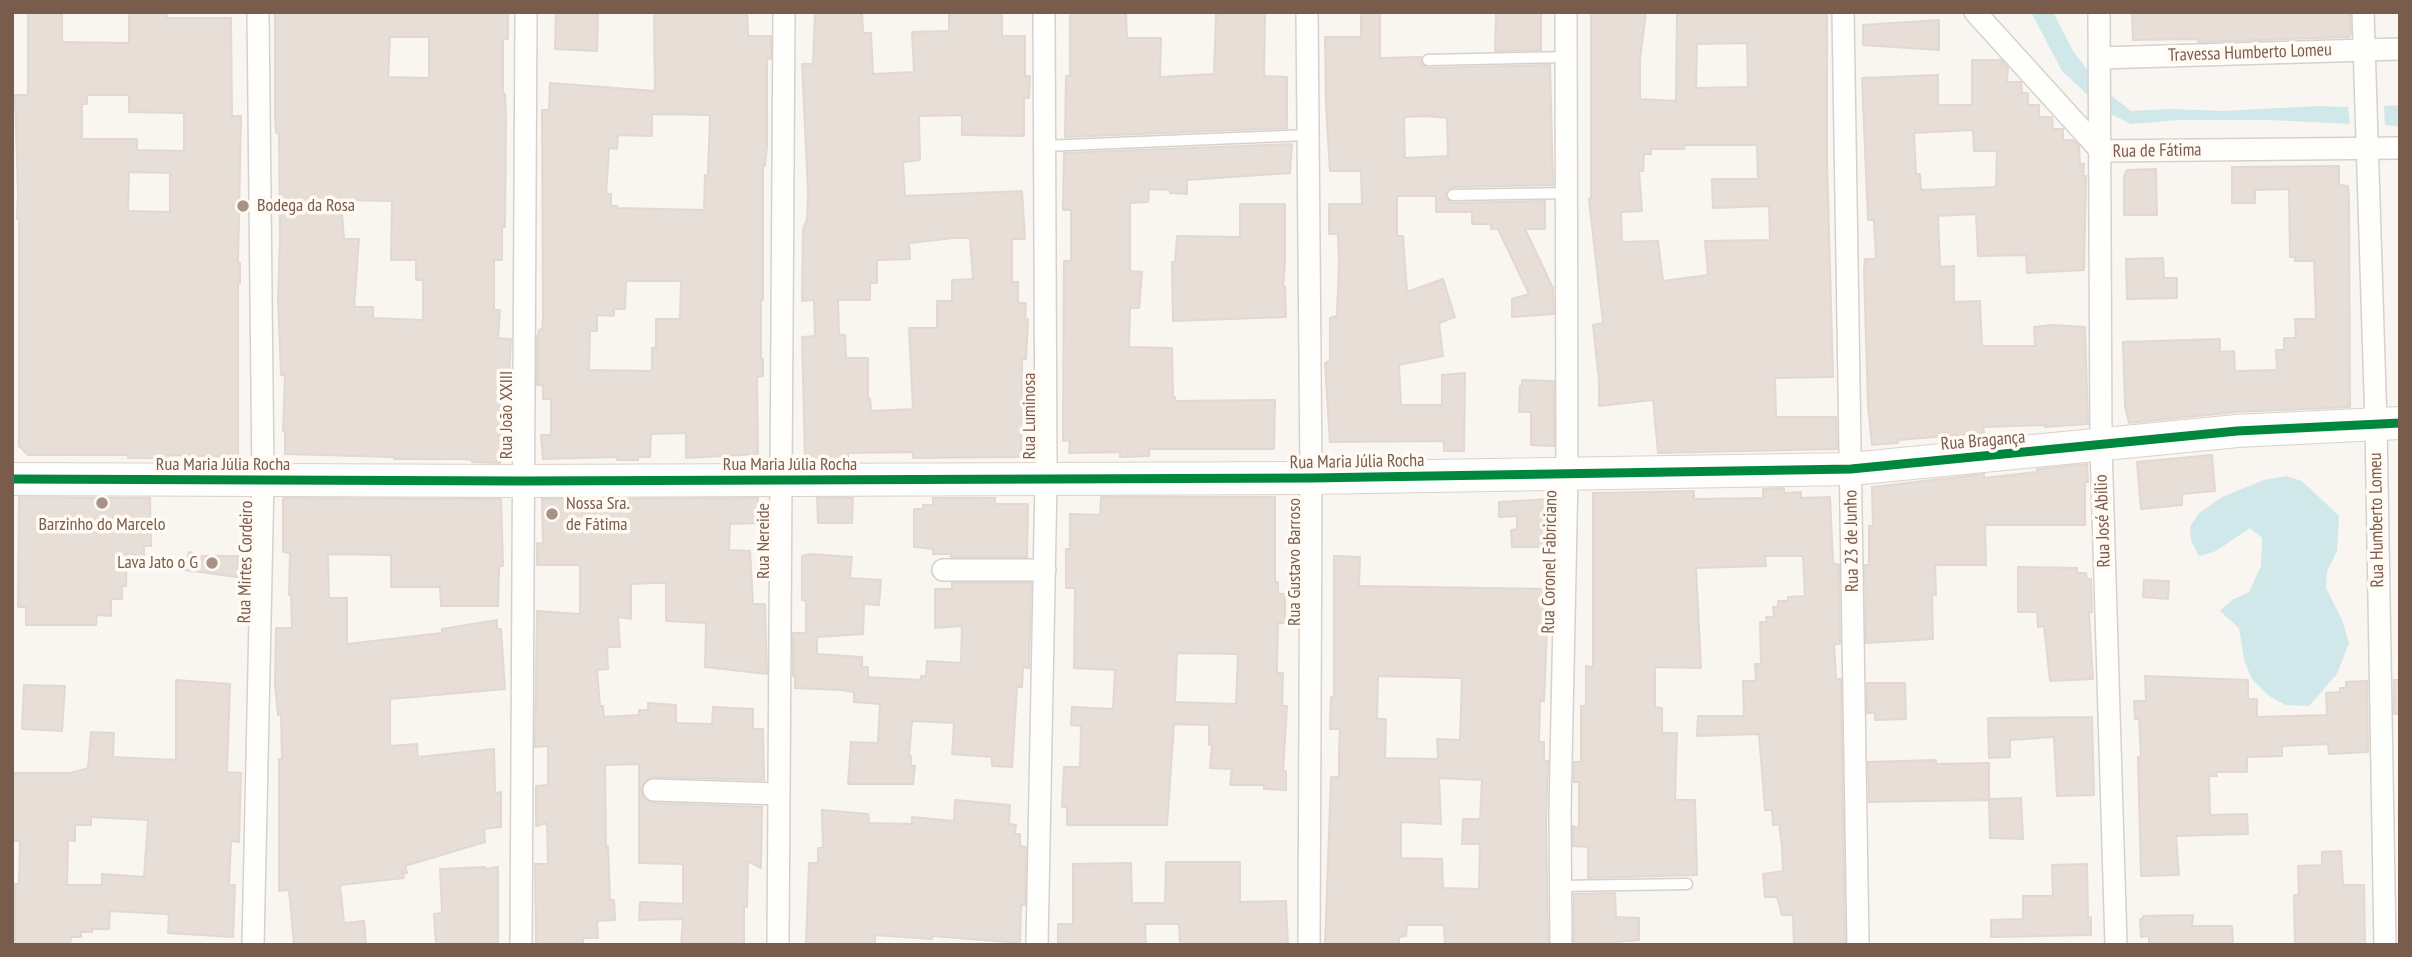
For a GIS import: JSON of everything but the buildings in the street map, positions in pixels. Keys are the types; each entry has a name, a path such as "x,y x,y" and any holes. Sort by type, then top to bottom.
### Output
{"street":[{"name":"Rua Mirtes Cordeiro","path":"253,945 263,481 258,12"},
{"name":"Rua João XXIII","path":"521,945 526,12"},
{"name":"Rua Nereide","path":"778,945 784,12"},
{"name":"Rua Luminosa","path":"1037,945 1046,479 1044,12"},
{"name":"Rua Gustavo Barroso","path":"1307,12 1311,478 1309,945"},
{"name":"Rua Coronel Fabriciano","path":"1561,945 1567,474 1566,12"},
{"name":"Rua 23 de Junho","path":"1843,12 1858,945"},
{"name":"Rua de Fátima","path":"1975,12 2101,151 2400,148"},
{"name":"Rua José Abílio","path":"2099,12 2101,446 2116,945"},
{"name":"Rua Humberto Lomeu","path":"2362,12 2366,148 2388,424 2385,945"},
{"name":"Travessa Humberto Lomeu","path":"2100,58 2400,49"},
{"name":"Rua Bragança","path":"1567,474 1851,469 2237,431 2388,424"},
{"name":"Rua Maria Júlia Rocha","path":"12,480 781,481 1567,474"},
{"path":"943,570 1045,570"},
{"path":"654,790 779,794"}],"lane":[{"path":"1428,60 1566,57"},
{"path":"1044,146 1308,135"},
{"path":"1453,195 1567,193"},
{"path":"1560,886 1687,884"}],"green space":[{"path":"1415,454 1415,463 1352,464 1352,455"}],"water":[{"path":"2031,12 2053,12 2073,51 2090,73 2089,96 2062,71"},
{"path":"2108,93 2131,111 2348,107 2350,124 2270,120 2178,120 2131,124 2107,112"},
{"path":"2400,105 2400,127 2385,125 2384,106"},
{"path":"2286,476 2302,481 2339,516 2337,551 2327,571 2326,588 2342,620 2349,643 2337,674 2309,706 2286,705 2269,696 2252,679 2244,660 2239,628 2220,611 2232,600 2249,592 2261,566 2262,538 2250,528 2216,551 2199,556 2191,541 2190,527 2198,514 2222,497 2264,480"}],"cycle path":[{"path":"12,479 522,481 1311,478 1851,469 2237,431 2400,423"}],"place":[{"name":"Bodega da Rosa","path":"243,206"},
{"name":"Barzinho do Marcelo","path":"102,503"},
{"name":"Nossa Sra. de Fátima","path":"552,514"},
{"name":"Lava Jato o G","path":"212,563"}]}
